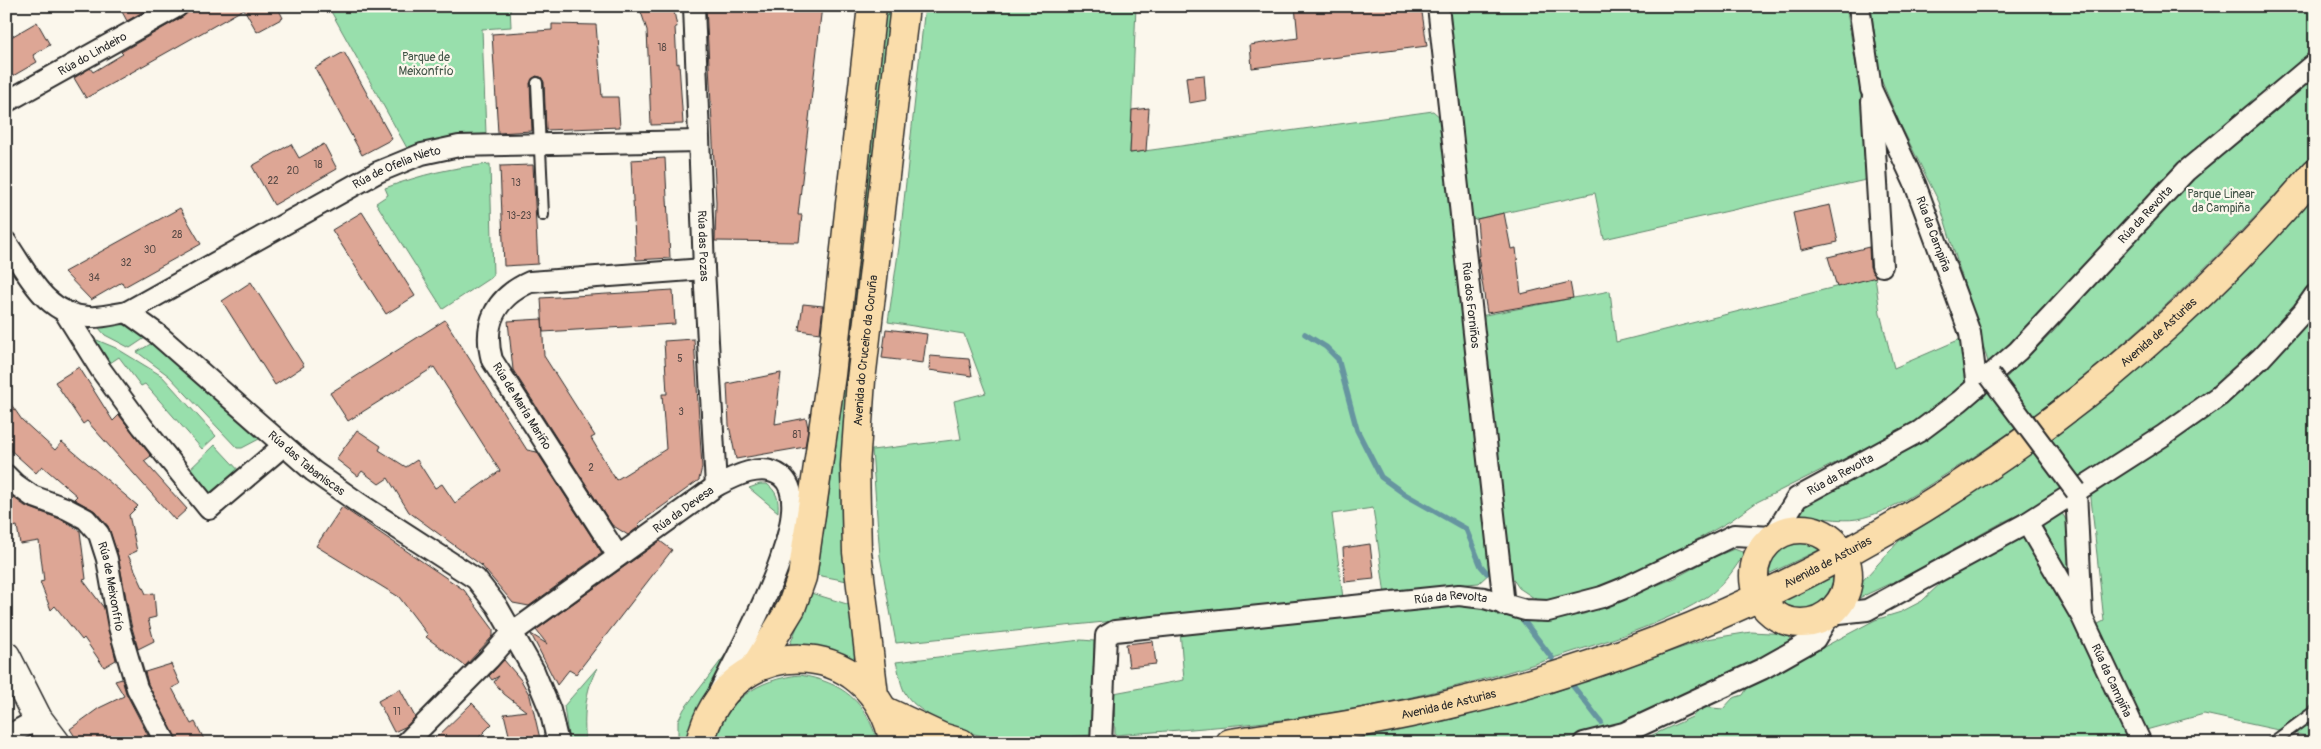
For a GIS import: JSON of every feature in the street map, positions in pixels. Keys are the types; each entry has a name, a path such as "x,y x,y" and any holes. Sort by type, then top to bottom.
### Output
{"main road":[{"path":"754,669 791,608 802,577 831,375 872,6"},
{"name":"Avenida do Cruceiro da Coruña","path":"879,703 857,552 855,466 861,380 905,6"},
{"name":"Avenida de Asturias","path":"1886,529 2009,452 2101,382 2200,294 2252,242 2315,173"},
{"path":"1848,585 1849,573 1836,545 1806,528 1790,530 1773,537 1761,550 1756,561 1754,571 1758,596 1768,611 1779,618 1795,624 1809,623 1830,614 1841,602 1848,585 1865,563 1886,529"},
{"path":"1836,545 1886,529"},
{"name":"Avenida de Asturias","path":"1230,743 1333,728 1450,705 1580,667 1697,624 1758,596 1836,545"},
{"path":"1697,624 1728,597 1756,561"},
{"path":"1697,624 1779,618"},
{"path":"6,656 38,718 56,743"},
{"path":"700,743 704,724 712,708 734,682 754,669 787,659 819,661 852,675 879,703 941,737 961,743"},
{"path":"879,703 891,727 894,743"}],"street":[{"name":"Rúa do Lindeiro","path":"6,102 178,6"},
{"name":"Rúa das Pozas","path":"694,6 704,269 716,486"},
{"name":"Rúa dos Forniños","path":"1438,6 1504,604"},
{"name":"Rúa da Campiña","path":"1859,6 1871,89 1882,266"},
{"name":"Rúa da Revolta","path":"1101,743 1106,636 1115,631 1460,596 1484,598 1526,610 1548,611 1622,590 1734,535 1773,537 1797,498 1920,431 1984,382 2018,351 2186,172 2315,63"},
{"name":"Rúa da Campiña","path":"1871,89 1914,184 1970,333 1984,382 2076,491 2082,617"},
{"name":"Rúa de Ofelia Nieto","path":"128,312 390,166 448,148 699,141"},
{"path":"6,242 53,306 66,314 90,318 128,312"},
{"name":"Rúa de María Mariño","path":"618,556 492,360 488,346 488,329 493,314 503,300 516,288 530,282 704,269"},
{"path":"1584,743 1624,733 1762,669 1815,639 1830,614 1868,610 2026,523 2164,435 2219,396 2261,358 2315,296"},
{"name":"Rúa das Tabaniscas","path":"128,312 156,333 283,446 335,487 476,579 497,606 542,688 558,743"},
{"path":"66,314 101,370 209,509 283,446"},
{"name":"Rúa da Devesa","path":"406,743 512,633 716,486 746,472 769,470 780,475 788,482 794,501 789,535 778,567 712,708"},
{"name":"Rúa de Meixonfrío","path":"6,475 32,496 66,508 86,519 99,534 107,559 118,627 137,688 166,743"},
{"name":"Rúa da Campiña","path":"2026,523 2082,617 2141,743"},
{"path":"6,737 38,718"}],"lane":[{"path":"538,83 543,214"},
{"path":"2272,743 2315,711"}],"green space":[{"name":"Parque de Meixonfrío","path":"328,6 510,6 511,27 482,29 486,134 453,137 407,148"},
{"path":"885,6 893,6 847,581 817,575 835,452"},
{"path":"925,6 1136,6 1130,153 1433,111 1442,119 1493,570 1479,583 1441,586 1385,595 1373,508 1332,514 1343,598 896,643 880,556 872,450 961,439 954,401 986,393 964,334 888,322 899,247"},
{"path":"1449,6 1846,6 1862,102 1870,179 1604,239 1595,193 1472,220"},
{"path":"1871,6 2315,6 2315,51 2069,282 1989,365 1939,202 1900,124 1879,75"},
{"name":"Parque Linear da Campiña","path":"2315,73 2315,151 2232,240 2144,326 2049,404 1999,440 1893,506 1869,516 1851,520 1797,515 1797,508 1824,492 1887,462 1972,405 2008,376 2054,331 2132,239 2197,173 2274,113"},
{"path":"490,164 493,276 443,309 376,203 388,195 385,188 399,183 462,167"},
{"path":"2315,193 2315,738 2204,714 2146,730 2152,743 1635,743 1692,717 1701,707 1723,709 1733,698 1743,695 1748,687 1875,620 1901,612 1922,601 1945,579 2026,534 2050,573 2057,598 2080,633 2104,621 2090,489 2059,495 2003,522 1906,576 1859,598 1856,588 1899,541 1955,506 2061,430 2180,333 2293,220"},
{"path":"1875,277 1880,313 1894,368 1963,338 1969,378 1958,392 1924,419 1757,502 1730,521 1675,552 1599,587 1540,602 1519,588 1510,575 1480,316 1610,291 1616,342"},
{"path":"106,322 131,326 148,336 130,348 105,335 98,327"},
{"path":"92,338 116,348 162,376 216,436 202,449 145,384 141,386 119,357 107,365"},
{"path":"154,342 261,438 242,448 237,448 169,376 137,352"},
{"path":"215,445 243,475 213,502 186,473"},
{"path":"760,484 767,484 775,493 778,500 778,512 749,488"},
{"path":"2060,511 2065,518 2071,535 2076,582 2069,576 2041,523"},
{"path":"1800,543 1810,544 1819,550 1764,576 1771,557 1787,546"},
{"path":"1734,549 1745,553 1724,582 1714,592 1694,605 1624,635 1506,673 1440,691 1338,712 1210,728 1115,735 1114,693 1184,680 1180,630 1445,605 1468,605 1536,622 1584,614 1675,578 1712,558"},
{"path":"1833,577 1827,595 1821,601 1805,610 1787,608 1779,603"},
{"path":"811,593 850,605 858,667 788,649"},
{"path":"1751,632 1789,634 1790,638 1788,644 1755,663 1624,722 1588,733 1545,743 1323,743 1449,720 1551,693 1707,639"},
{"path":"739,637 693,743 678,743 678,721 684,709"},
{"path":"1081,640 1094,641 1092,735 1010,739 970,733 951,727 932,717 916,706 910,699 903,688 896,662"},
{"path":"597,668 587,695 586,743 569,743 564,706"},
{"path":"800,675 828,683 850,696 867,716 878,743 716,743 720,728 727,715 746,694 771,681"}],"building":[{"path":"119,6 153,6 127,21"},
{"path":"190,6 277,6 283,18 257,32 244,9 86,98 74,78 90,68 93,72 123,54 121,52 184,16"},
{"path":"639,6 673,6 677,27 675,27 677,64 679,63 683,124 651,125 647,30"},
{"path":"706,6 822,6 798,215 802,215 799,242 715,241 716,202"},
{"path":"1295,6 1421,6 1427,46 1252,68 1250,45 1298,38"},
{"path":"37,22 50,45 33,55 37,62 6,80 6,40"},
{"path":"552,24 596,25 602,97 618,97 620,127 546,130 544,82 541,77 536,76 530,83 532,131 498,133 492,34 552,30"},
{"path":"344,52 392,139 362,155 315,68"},
{"path":"1204,75 1206,100 1189,103 1186,77"},
{"path":"1149,108 1146,151 1130,153 1132,110"},
{"path":"291,144 299,158 324,144 337,169 274,205 252,166"},
{"path":"665,158 670,258 636,260 631,160"},
{"path":"533,165 538,264 504,266 500,166"},
{"path":"1830,205 1838,242 1801,250 1793,213"},
{"path":"180,208 201,244 124,287 122,282 91,300 64,272"},
{"path":"362,212 415,296 386,314 332,230"},
{"path":"1504,213 1511,249 1516,248 1521,294 1570,282 1573,298 1487,313 1478,256 1480,256 1477,219"},
{"path":"1869,247 1870,267 1876,277 1837,287 1828,257"},
{"path":"251,282 304,366 275,385 222,301"},
{"path":"673,290 675,324 543,332 541,298"},
{"path":"803,304 823,306 820,333 799,330"},
{"path":"542,319 544,356 595,436 591,438 616,480 666,449 662,394 667,394 664,341 694,339 702,467 699,480 638,524 640,526 628,535 612,525 513,370 508,321"},
{"path":"445,320 527,450 537,452 602,553 529,606 513,603 481,565 409,512 388,478 379,484 362,471 358,476 336,459 357,430 381,446 379,450 406,467 417,460 435,488 442,484 455,503 500,471 434,367 348,421 330,393"},
{"path":"886,329 927,334 923,363 882,358"},
{"path":"930,356 969,359 972,376 929,370"},
{"path":"79,367 113,421 119,415 151,456 144,461 187,509 175,520 87,421 83,424 55,382"},
{"path":"781,373 775,424 806,418 808,428 805,447 736,459 729,425 727,384"},
{"path":"6,397 22,420 55,450 62,442 138,506 129,515 137,551 128,555 146,594 154,593 156,617 148,619 154,641 138,649 131,624 118,556 108,526 95,511 74,499 77,496 42,466 36,473 6,446"},
{"path":"6,492 25,506 60,519 80,531 86,579 83,580 104,608 116,660 104,667 84,638 82,640 55,606 51,610 40,582 44,581 39,541 20,544 17,526 6,529"},
{"path":"342,507 464,590 493,629 493,636 465,666 426,637 428,635 399,597 316,546"},
{"path":"660,541 672,550 576,674 569,670 557,685 531,634 547,644 536,630"},
{"path":"1370,544 1374,579 1345,582 1343,548"},
{"path":"1153,641 1156,664 1129,667 1126,644"},
{"path":"504,660 521,680 530,696 541,743 511,743 504,714 526,711 504,694 494,682 499,676 492,680 489,676"},
{"path":"171,664 180,684 172,688 191,724 195,722 206,743 178,743 148,684 145,672"},
{"path":"122,679 126,693 152,743 79,743 70,729 99,708 124,696 115,681"},
{"path":"400,689 415,717 407,726 394,732 378,701"},
{"path":"472,703 492,724 473,743 431,743"}],"waterway":[{"path":"1305,334 1326,347 1338,359 1357,430 1381,477 1406,495 1466,529 1481,566 1487,573"},
{"path":"1520,616 1552,658"},
{"path":"1573,686 1601,722"}]}
